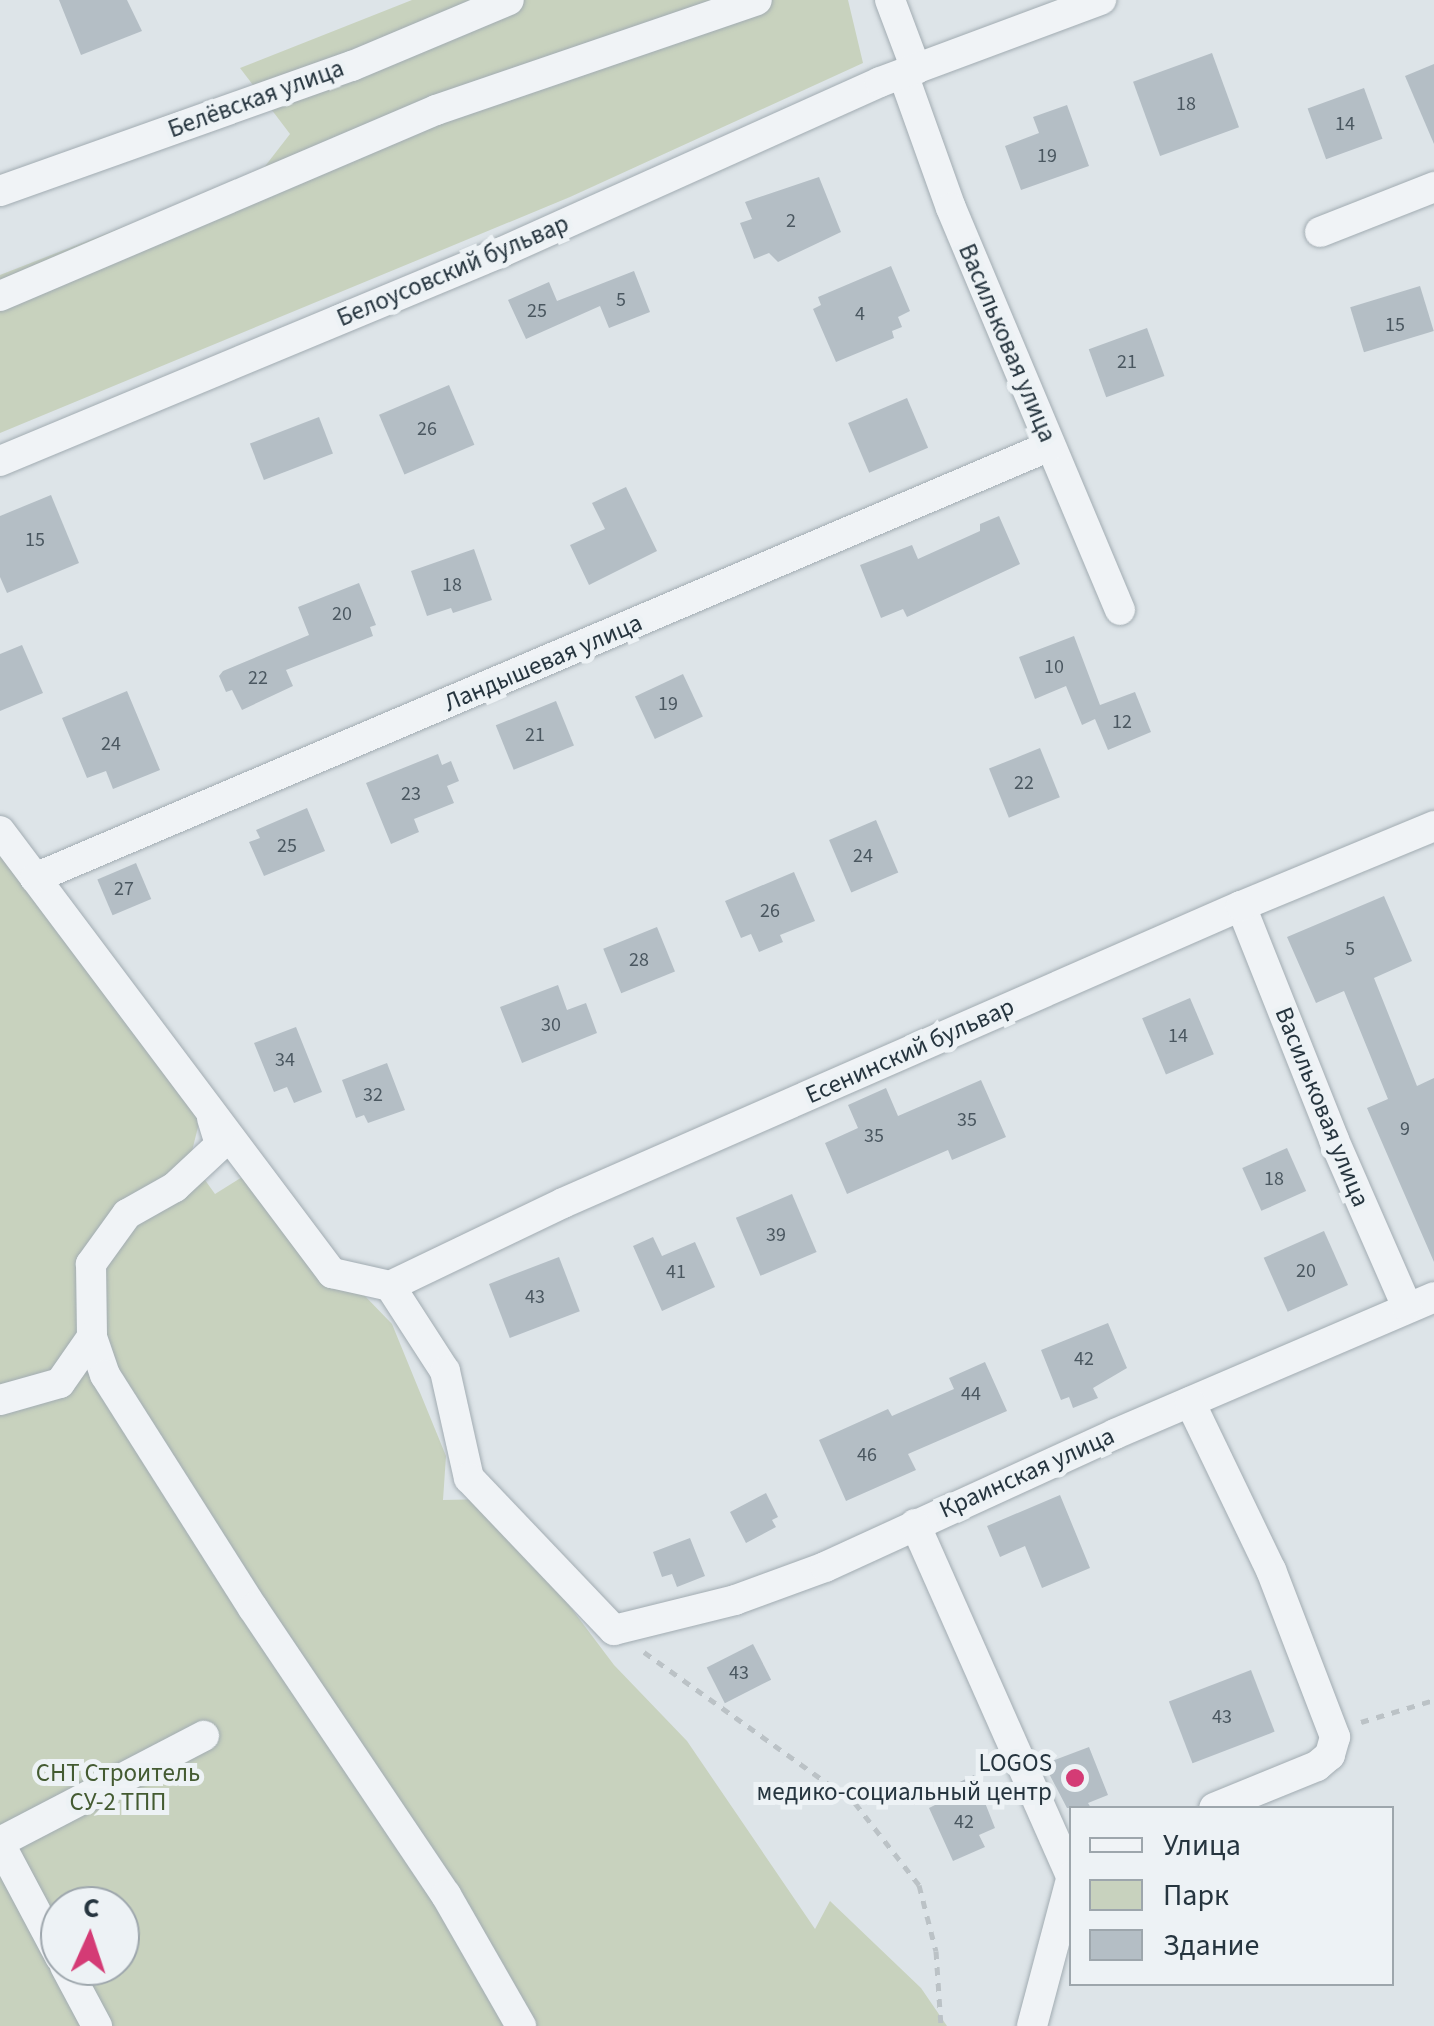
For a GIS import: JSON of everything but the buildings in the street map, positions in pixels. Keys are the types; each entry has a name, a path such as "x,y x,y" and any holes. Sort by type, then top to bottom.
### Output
{"street":[{"name":"Белёвская улица","path":"0,191 352,66 509,0"},
{"path":"0,296 436,110 757,0"},
{"name":"Васильковая улица","path":"890,0 951,208 1120,610"},
{"name":"Белоусовский бульвар","path":"0,461 502,252 910,71 1101,0"},
{"path":"1320,232 1434,187"},
{"name":"Ландышевая улица","path":"34,878 1050,446"},
{"name":"Есенинский бульвар","path":"390,1286 563,1204 1241,906 1434,826"},
{"path":"0,831 332,1273 390,1286 445,1371 469,1478 614,1630"},
{"name":"Васильковая улица","path":"1241,906 1334,1140 1420,1302"},
{"path":"210,1111 220,1145 175,1187 127,1214 91,1264 92,1338 105,1375 253,1608 446,1895 522,2026"},
{"name":"Краинская улица","path":"614,1630 735,1600 825,1567 1420,1302"},
{"path":"2,1396 60,1383 92,1338"},
{"path":"1190,1402 1271,1570 1334,1730 1333,1750 1317,1766 1219,1806"},
{"path":"915,1524 1069,1871"},
{"path":"40,1919 0,1843 204,1736"},
{"path":"1032,2026 1069,1884"},
{"path":"75,1986 96,2026"}],"path":[{"path":"614,1630 855,1803 919,1885 936,1950 941,2026"},
{"path":"1334,1730 1434,1700"}],"green space":[{"path":"412,0 848,0 863,63 570,197 0,433 0,275 259,174 290,134 240,68"},
{"name":"СНТ Строитель СУ-2 ТПП","path":"0,853 202,1111 190,1159 215,1194 247,1174 392,1324 446,1456 443,1500 489,1499 614,1665 687,1741 815,1929 830,1901 921,1988 947,2026 0,2026"}],"place":[{"name":"LOGOS медико-социальный центр","path":"1075,1778"}]}
